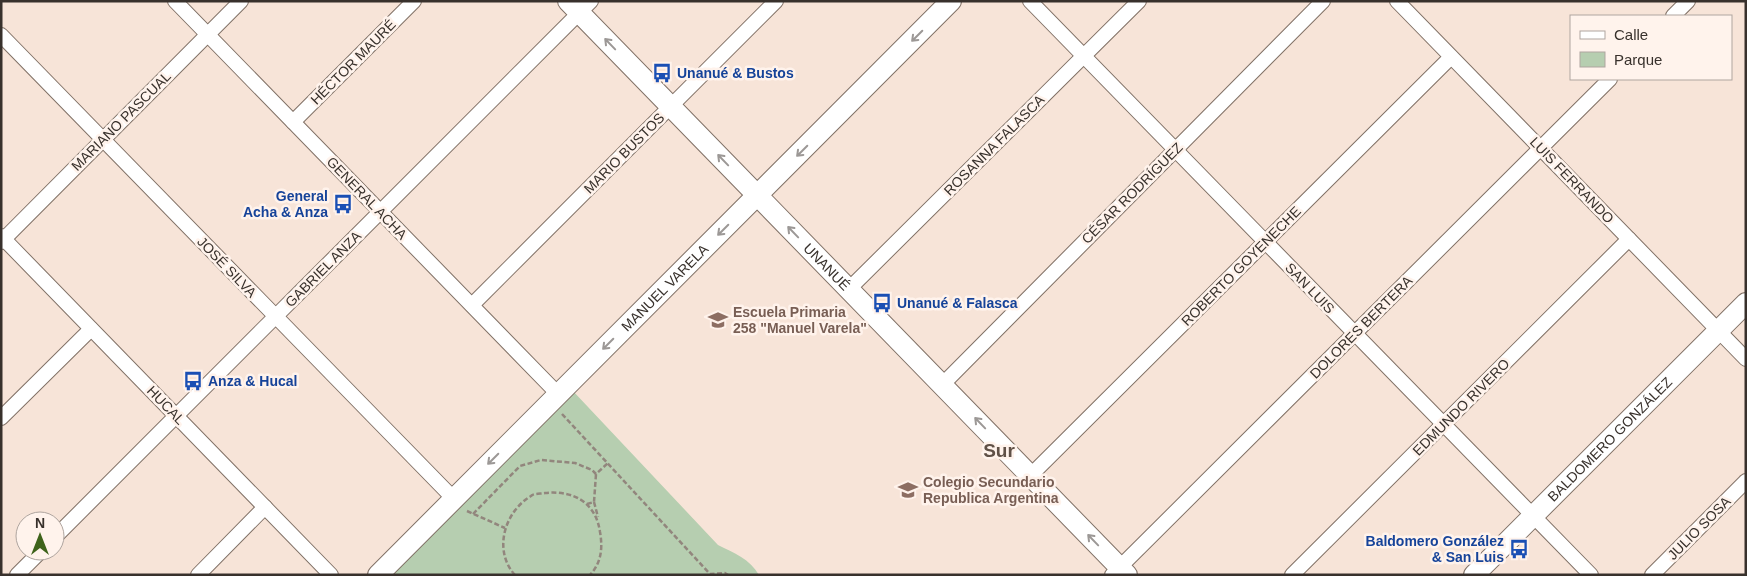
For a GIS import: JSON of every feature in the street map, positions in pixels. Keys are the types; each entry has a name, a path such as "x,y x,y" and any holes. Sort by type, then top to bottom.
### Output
{"street":[{"name":"GENERAL ACHA","path":"175,1 558,394"},
{"name":"MARIANO PASCUAL","path":"2,239 241,1"},
{"name":"HÉCTOR MAURÉ","path":"293,122 414,1"},
{"name":"MARIO BUSTOS","path":"472,306 776,1"},
{"name":"MANUEL VARELA","path":"378,575 459,504 558,394 952,1"},
{"name":"SAN LUIS","path":"1030,1 1591,575"},
{"name":"ROSANNA FALASCA","path":"849,289 1139,1"},
{"name":"CÉSAR RODRÍGUEZ","path":"942,385 1323,1"},
{"name":"LUIS FERRANDO","path":"1398,1 1746,359"},
{"path":"1674,15 1688,1"},
{"name":"UNANUÉ","path":"580,5 671,106 1030,476 1120,572"},
{"name":"GABRIEL ANZA","path":"65,527 381,212 580,5"},
{"name":"JOSÉ SILVA","path":"1,35 459,504"},
{"name":"ROBERTO GOYENECHE","path":"1030,476 1452,57"},
{"name":"DOLORES BERTERA","path":"1120,572 1355,333 1609,80"},
{"name":"HUCAL","path":"2,239 331,575"},
{"name":"EDMUNDO RIVERO","path":"1292,575 1629,239"},
{"name":"BALDOMERO GONZÁLEZ","path":"1474,575 1746,303"},
{"path":"1,418 91,329"},
{"name":"JULIO SOSA","path":"1652,575 1746,481"},
{"path":"198,575 265,507"},
{"path":"17,575 31,561"}],"path":[{"path":"556,420 563,414 710,574 725,573 728,575"},
{"path":"473,514 520,466 541,460 575,463 592,470 596,474"},
{"path":"590,575 597,567 602,545 599,519 594,502 596,474 608,463"},
{"path":"515,575 508,568 503,549 505,528 515,510 532,495 554,492 573,495 587,504 599,519"},
{"path":"587,504 594,502"},
{"path":"459,504 473,514 505,528"}],"green space":[{"path":"572,390 718,545 746,561 759,575 385,575"}],"place":[{"name":"Unanué & Bustos","path":"662,73"},
{"name":"General Acha & Anza","path":"343,204"},
{"name":"Unanué & Falasca","path":"882,303"},
{"name":"Escuela Primaria 258 \"Manuel Varela\"","path":"718,320"},
{"name":"Anza & Hucal","path":"193,381"},
{"name":"Colegio Secundario Republica Argentina","path":"908,490"},
{"name":"Baldomero González & San Luis","path":"1519,549"}],"district":[{"name":"Sur","path":"999,450"}]}
